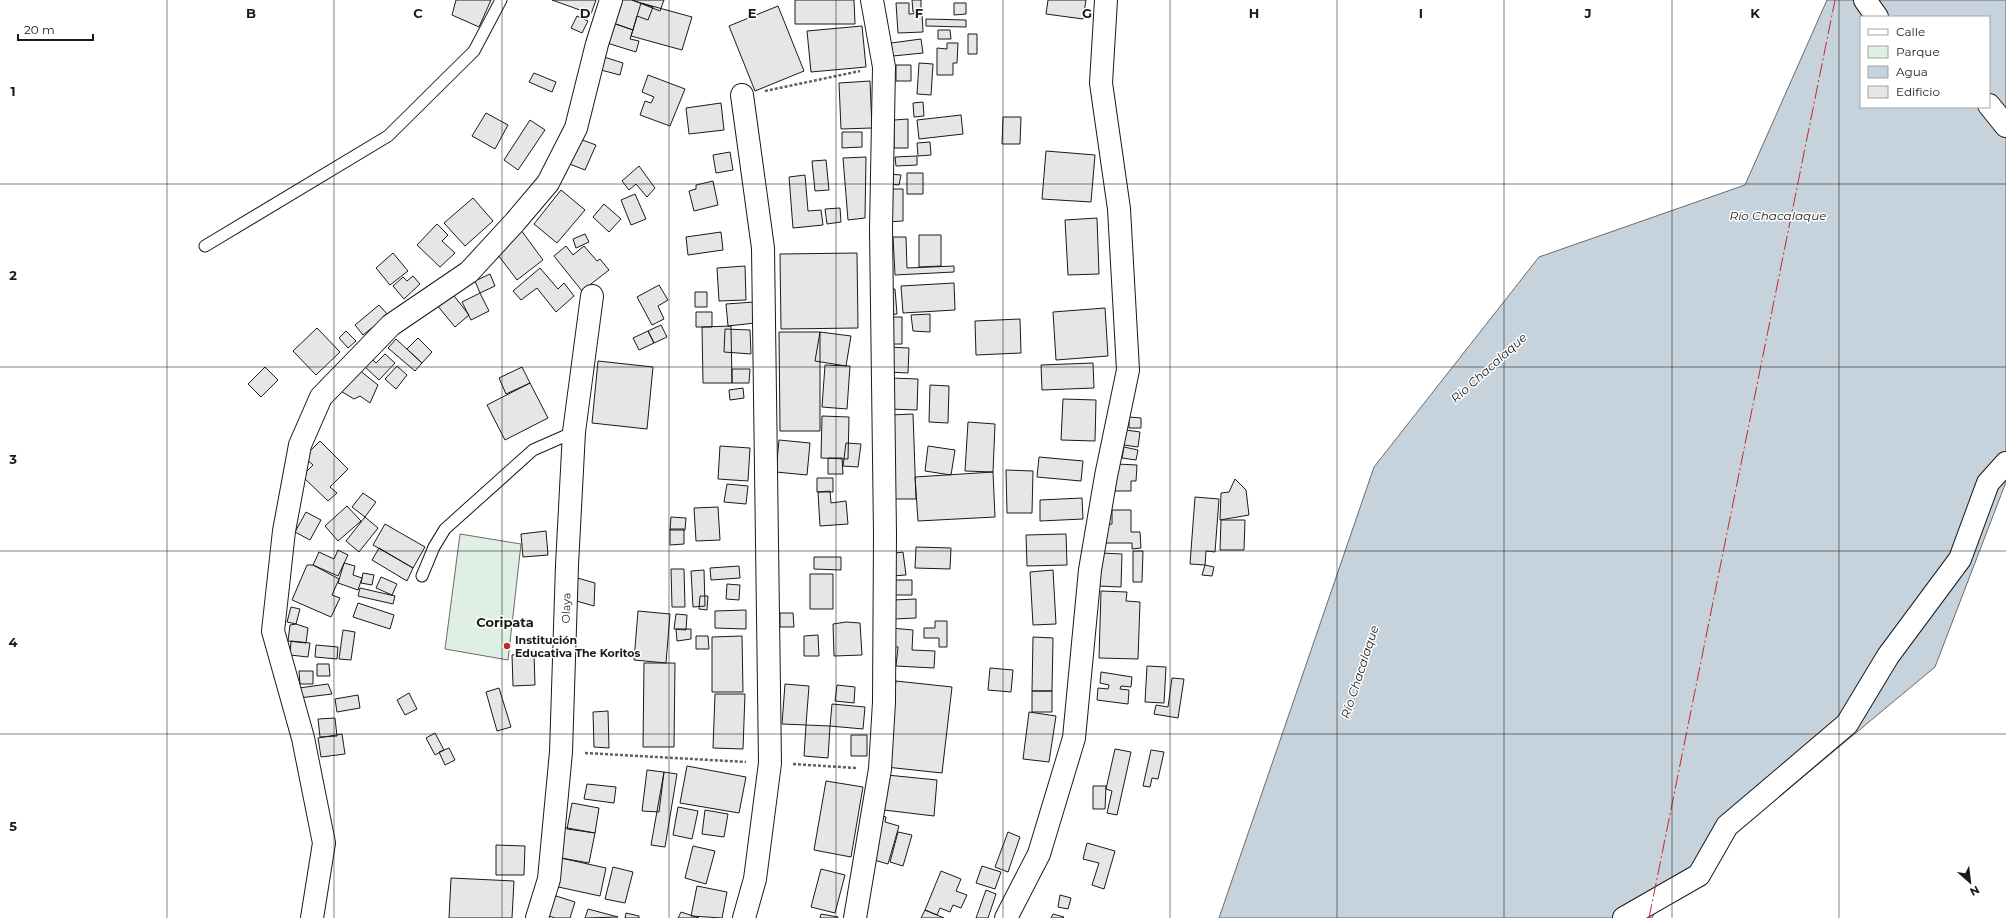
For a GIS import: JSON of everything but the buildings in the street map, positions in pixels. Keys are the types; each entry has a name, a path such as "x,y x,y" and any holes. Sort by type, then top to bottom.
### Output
{"street":[{"path":"312,918 324,843 303,738 273,631 284,531 300,445 321,397 391,325 469,272 515,222 548,183 576,128 597,44 610,0"},
{"path":"854,918 880,769 884,694 885,534 881,229 884,67 872,0"},
{"path":"1006,918 1038,854 1074,738 1090,570 1106,476 1128,370 1119,209 1101,83 1106,0"},
{"path":"1865,0 1876,16"},
{"path":"742,95 763,248 770,763 755,879 744,918"},
{"path":"1990,106 2006,126"},
{"name":"Olaya","path":"537,918 549,879 561,752 567,565 574,432 592,296"},
{"path":"1624,918 1699,874 1727,826 1847,724 1888,656 1960,559 1988,483 2006,463"}],"lane":[{"path":"205,246 388,136 474,51 501,0"},
{"path":"422,576 434,547 445,529 533,450 574,432"}],"path":[{"path":"742,95 884,67"},
{"path":"561,752 880,769"}],"green space":[{"path":"460,534 521,544 508,660 445,649"}],"water":[{"name":"Río Chacalaque","path":"1827,0 2006,0 2006,482 1935,667 1666,891 1652,918 1219,918 1374,467 1539,257 1745,185"}],"power":[{"path":"1649,918 1835,0"}],"place":[{"name":"Institución Educativa The Koritos","path":"507,646"}],"district":[{"name":"Coripata","path":"505,622"}]}
